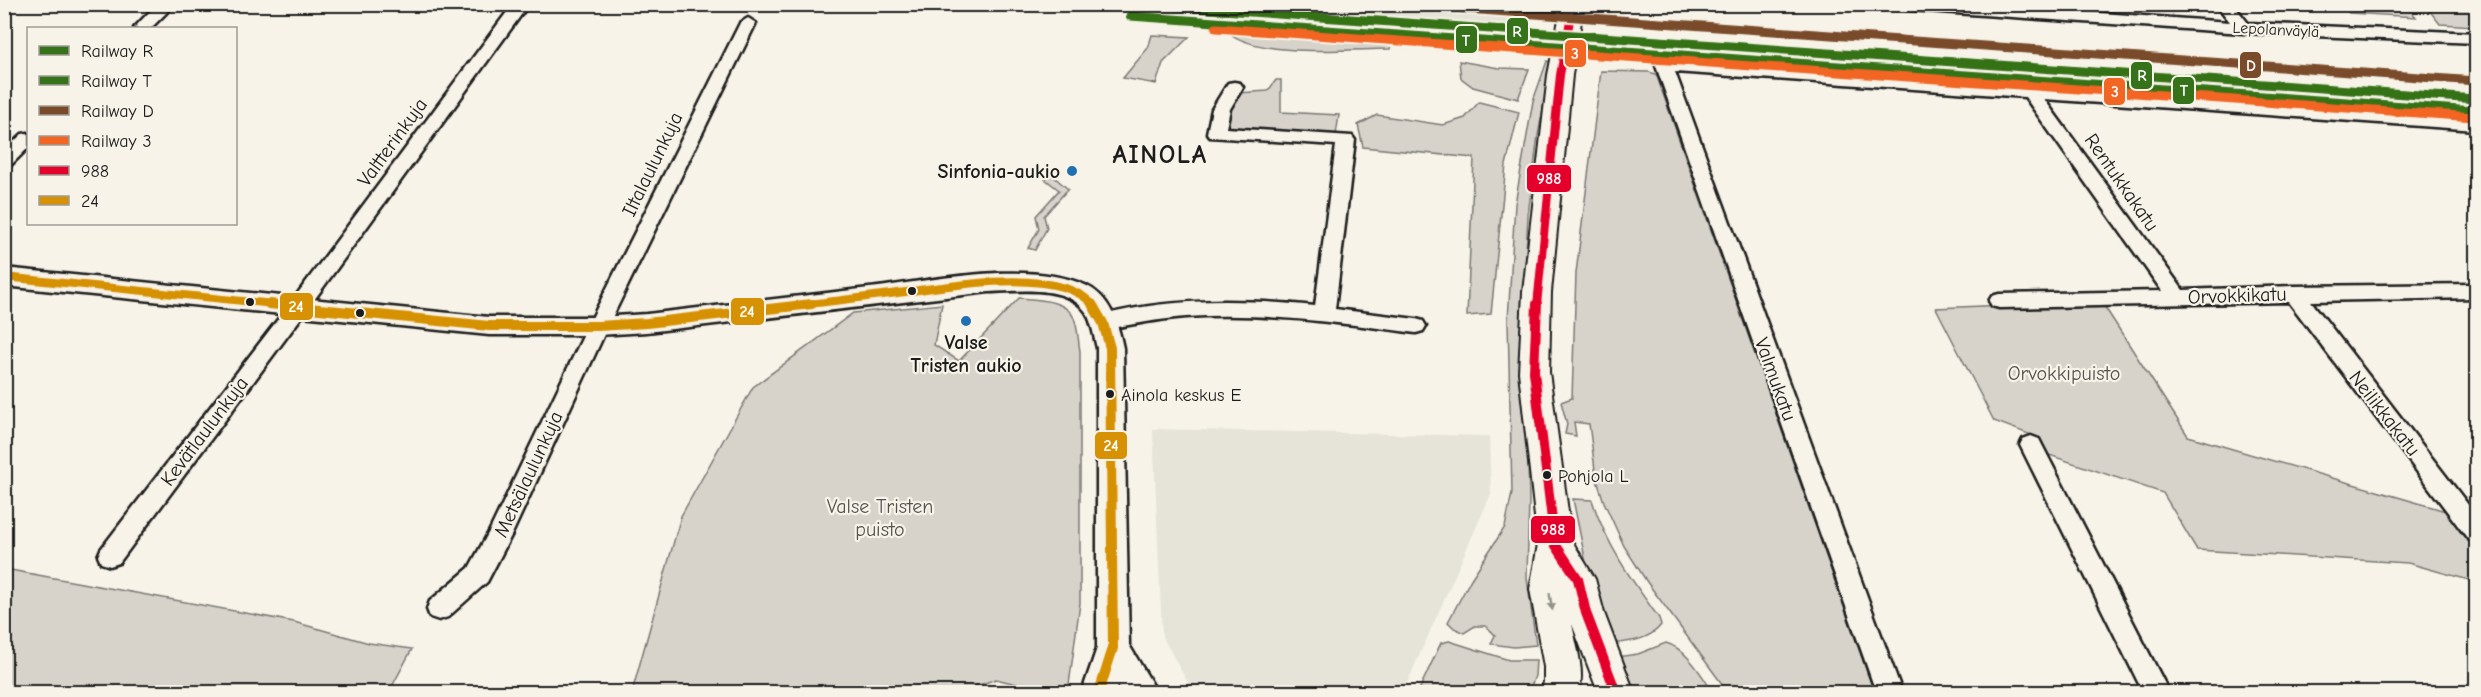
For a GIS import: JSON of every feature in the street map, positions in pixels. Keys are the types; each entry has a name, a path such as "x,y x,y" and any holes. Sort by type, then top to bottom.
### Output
{"main road":[{"path":"1560,693 1563,682 1562,667 1548,589 1555,544 1534,372 1537,292 1560,75 1573,4"},
{"path":"1555,544 1578,579 1586,613 1616,693"}],"street":[{"path":"143,27 167,4"},
{"name":"Valtterinkuja","path":"299,306 521,4"},
{"name":"Lepolanväylä","path":"1897,4 2010,8 2243,28 2476,38"},
{"path":"2224,4 2243,28"},
{"name":"Iltalaulunkuja","path":"597,326 748,23"},
{"name":"Valmukatu","path":"1889,693 1664,66 2031,93"},
{"path":"1234,87 1221,109 1216,133 1346,140 1324,314"},
{"path":"2031,93 2476,125"},
{"name":"Rentukkakatu","path":"2031,93 2178,297"},
{"path":"4,162 27,139"},
{"path":"4,277 489,326 597,326 692,318 955,286 1017,282 1048,284 1086,296 1095,305 1104,322 1110,358 1113,648 1099,693"},
{"name":"Orvokkikatu","path":"1999,302 2293,293 2476,291"},
{"name":"Neilikkakatu","path":"2293,293 2476,532"},
{"name":"Kevätlaulunkuja","path":"110,556 299,306"},
{"path":"1104,322 1186,310 1272,310 1416,326"},
{"name":"Metsälaulunkuja","path":"439,609 478,575 500,534 597,326"},
{"path":"2031,445 2156,693"},
{"path":"1113,648 1140,693"}],"shaded area":[{"path":"1450,4 1526,10 1525,36 1078,5"},
{"path":"1153,429 1489,436 1491,494 1403,692 1193,692 1162,636"}],"green space":[{"path":"2343,5 2406,5 2416,17 2349,13"},
{"path":"2425,5 2448,7 2447,5 2476,5 2476,26 2440,24"},
{"path":"1229,33 1391,45 1390,49 1329,51 1283,49 1243,41"},
{"path":"1152,35 1189,37 1163,63 1156,84 1123,78 1148,48"},
{"path":"1459,61 1499,68 1529,69 1518,99 1473,87 1461,78"},
{"path":"1547,61 1552,62 1538,135 1528,215 1524,291 1529,500 1527,578 1536,645 1514,647 1491,644 1495,635 1486,626 1475,626 1464,633 1448,622 1471,579 1505,527 1512,493 1508,320 1515,204 1533,101"},
{"path":"1601,71 1656,74 1874,692 1728,692 1647,582 1624,546 1604,502 1596,477 1589,424 1574,422 1576,436 1565,434 1567,424 1561,402 1572,398 1576,273"},
{"path":"1276,80 1281,80 1281,112 1339,115 1336,135 1223,130 1228,110 1238,93 1268,91"},
{"path":"1479,102 1519,112 1506,165 1491,314 1467,316 1474,158 1363,147 1358,125 1377,115 1443,125 1465,118"},
{"path":"1052,175 1068,189 1044,216 1047,228 1035,250 1028,248 1039,229 1036,216 1059,190 1045,179"},
{"name":"Valse Tristen puisto","path":"1019,298 1058,304 1070,312 1074,318 1080,351 1080,603 1068,692 1049,692 996,679 960,692 632,692 681,516 753,387 853,313 942,304 934,345 959,361"},
{"name":"Orvokkipuisto","path":"2101,301 2188,436 2449,512 2476,550 2476,582 2408,563 2197,550 2163,493 2043,453 2034,436 1994,421 1936,308"},
{"path":"1573,499 1592,500 1612,547 1659,618 1661,625 1644,638 1609,644 1590,583"},
{"path":"5,569 294,622 369,643 412,649 389,692 5,692"},
{"path":"1449,641 1509,660 1536,660 1535,676 1529,691 1418,692 1441,643"},
{"path":"1666,643 1687,656 1713,692 1631,692 1616,657 1638,654"}],"rail line":[{"name":"R","path":"1138,4 2476,99"},
{"name":"D","path":"1395,4 2476,81"},
{"name":"T","path":"1130,16 2475,111"},
{"name":"3","path":"1216,28 2474,117"}],"transit line":[{"name":"988","path":"1573,4 1560,75 1537,292 1534,372 1555,544 1578,579 1586,613 1616,692"},
{"name":"24","path":"4,277 489,326 598,326 647,323 946,286 1004,281 1056,285 1077,292 1096,308 1110,348 1113,648 1099,692"}],"place":[{"name":"Sinfonia-aukio","path":"1072,171"},
{"name":"Valse Tristen aukio","path":"966,321"},
{"name":"Ainola keskus E","path":"1110,394"},
{"name":"Pohjola L","path":"1547,475"}],"district":[{"name":"AINOLA","path":"1160,154"}]}
